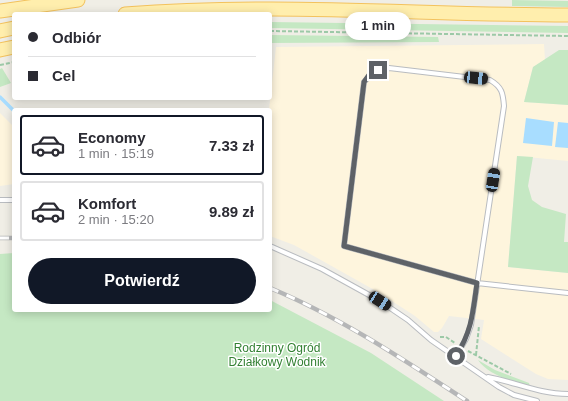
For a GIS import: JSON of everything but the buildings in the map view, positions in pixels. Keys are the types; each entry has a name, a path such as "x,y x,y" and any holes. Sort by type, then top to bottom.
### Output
{"main road":[{"path":"0,11 78,0"},
{"path":"159,12 209,9 346,9 568,15"},
{"path":"198,12 209,9"},
{"path":"0,31 12,28"},
{"path":"0,50 12,47"}],"lane":[{"path":"456,356 466,339 471,325 477,283 504,106 503,93 499,85 490,80 389,68 373,72 364,82 344,246 477,283 568,293"},
{"path":"0,200 12,200"},
{"path":"272,247 322,269 380,301 408,320 431,340 456,356 498,387 514,395 537,401"},
{"path":"485,377 503,380 536,391 568,394"}],"path":[{"path":"272,31 568,36"},
{"path":"0,65 12,62"},
{"path":"476,355 480,320"},
{"path":"431,340 446,337 512,375"}],"shaded area":[{"path":"544,44 545,60 533,67 524,102 568,105 568,161 517,156 508,267 568,273 568,380 548,379 536,374 481,339 484,320 449,316 442,328 438,332 434,332 415,316 378,292 294,245 272,237 272,108 269,108 270,100 272,100 272,83 276,47"},
{"path":"0,113 12,125 12,184 0,186"}],"green space":[{"path":"512,0 568,1 568,7 512,6"},
{"path":"272,22 568,26 568,33 272,28"},
{"path":"272,35 438,37 439,42 272,43"},
{"path":"559,50 568,50 568,105 524,102 533,67"},
{"path":"2,68 11,83 0,87 0,69"},
{"path":"517,156 533,157 528,186 532,200 542,207 566,214 564,242 568,242 568,273 508,267"},
{"name":"Rodzinny Ogród Działkowy Wodnik","path":"12,253 12,312 272,312 272,301 371,353 444,401 0,401 0,254"},
{"path":"478,360 495,370 529,383 530,387 495,374 488,370"}],"water":[{"path":"526,118 554,122 552,146 523,143"},
{"path":"558,122 568,123 568,148 555,147"}],"waterway":[{"path":"0,97 12,109"}],"railway":[{"path":"0,238 12,238"},
{"path":"272,289 321,312 371,340 467,401"}],"route":[{"path":"378,70 369,75 364,82 344,246 477,283 471,325 466,339 456,356"}]}
